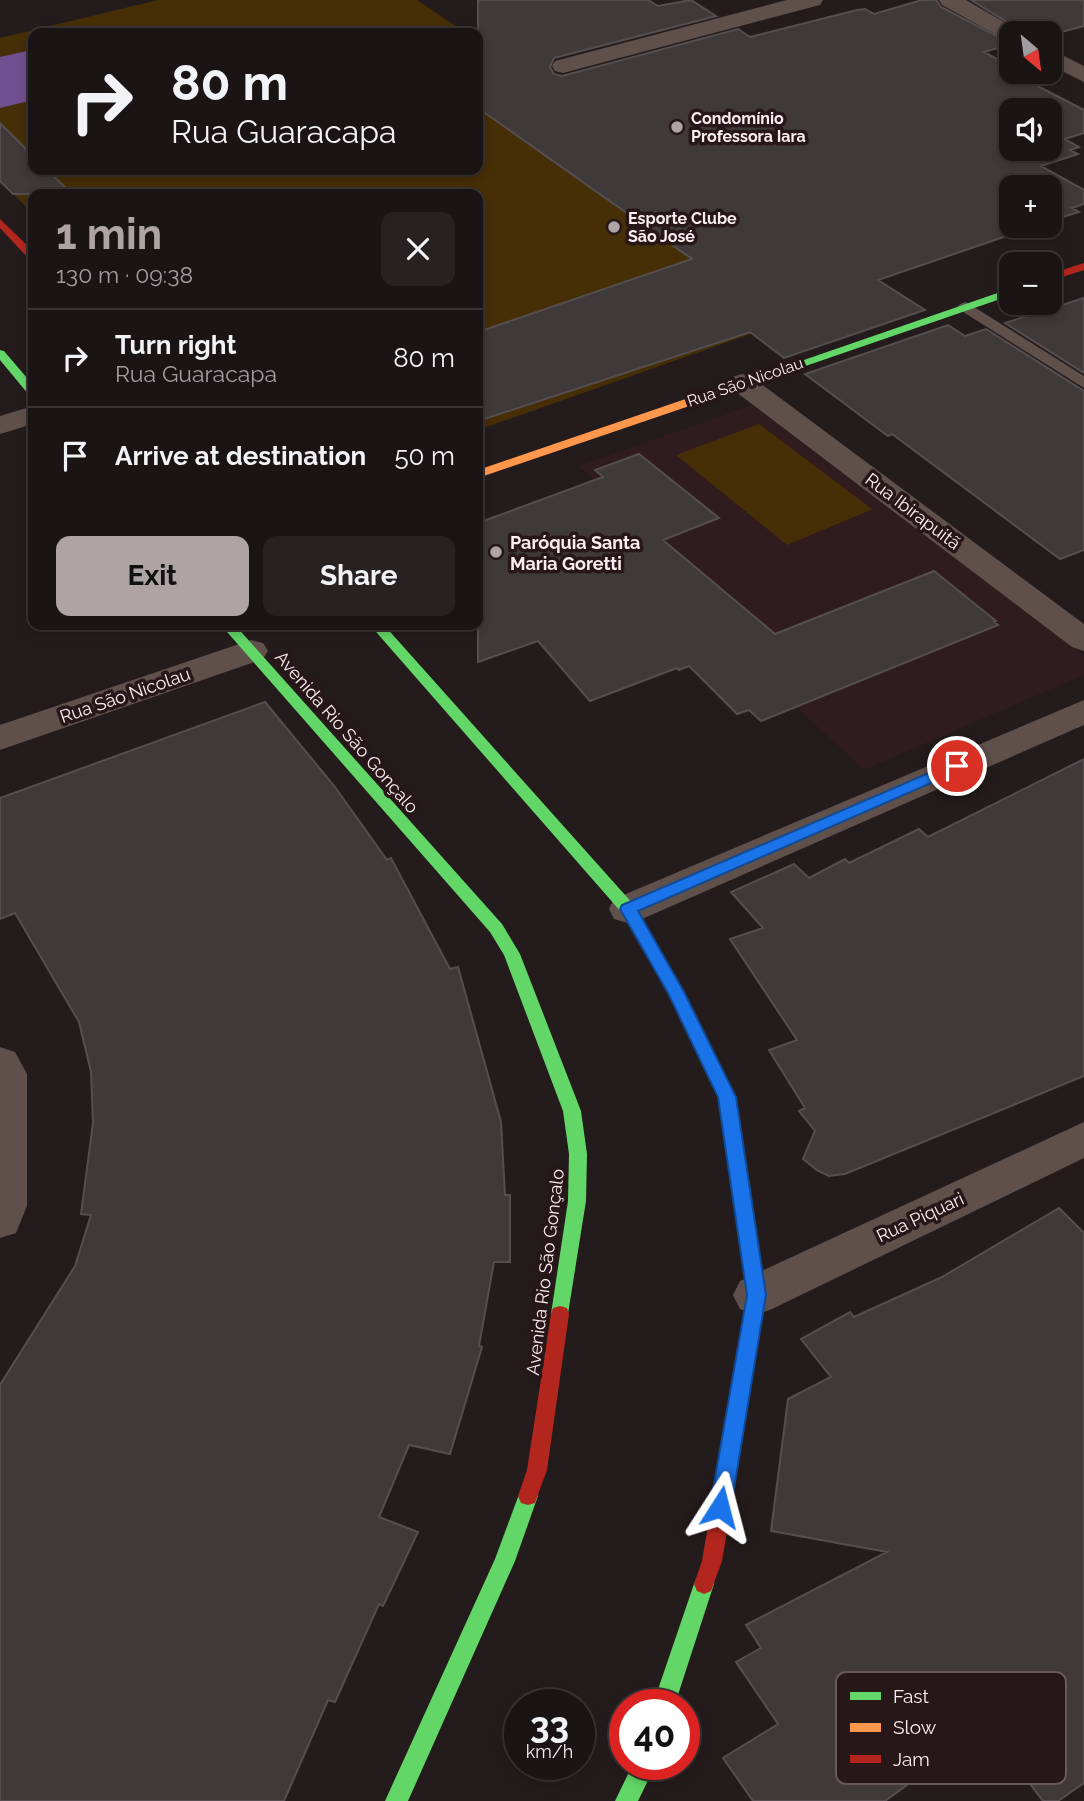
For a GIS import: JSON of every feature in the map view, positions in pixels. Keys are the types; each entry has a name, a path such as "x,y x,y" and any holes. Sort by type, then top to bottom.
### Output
{"street":[{"path":"563,66 812,0"},
{"path":"950,0 999,27"},
{"path":"1062,63 1084,75"},
{"path":"0,222 28,252"},
{"path":"1062,274 1084,266"},
{"name":"Rua São Nicolau","path":"483,472 999,295"},
{"path":"0,354 28,386"},
{"name":"Rua Ibirapuitã","path":"742,383 1084,640"},
{"path":"0,425 28,417"},
{"name":"Avenida Rio São Gonçalo","path":"232,630 496,928 512,954 572,1111 578,1154 577,1201 537,1470 505,1561 396,1801"},
{"path":"381,630 628,909 676,992 727,1097 756,1295 712,1561 669,1689"},
{"name":"Rua São Nicolau","path":"0,738 251,652"},
{"path":"628,909 1084,711"},
{"path":"0,1063 6,1074 5,1206 0,1220"},
{"name":"Rua Piquari","path":"756,1295 1084,1139"},
{"path":"626,1801 637,1780"}],"lane":[{"path":"965,307 1084,383"}],"shaded area":[{"name":"Esporte Clube São José","path":"158,0 417,0 459,28 42,28"},
{"name":"Esporte Clube São José","path":"28,31 28,175 483,175 483,44 769,239 799,317 483,428 483,189 28,189 28,209 0,180 0,38"},
{"path":"28,51 28,101 0,108 0,57"},
{"path":"752,405 1084,656 1084,675 864,770 714,630 751,615 578,466"},
{"path":"759,424 873,509 787,545 676,455"}],"building":[{"path":"478,0 648,0 658,6 691,0 716,16 554,58 550,67 554,74 562,76 738,29 750,37 857,10 865,9 874,14 922,0 936,0 941,7 999,37 999,48 984,52 999,60 999,84 1034,84 1061,98 999,98 999,161 1056,161 1041,166 1057,175 999,175 1001,238 878,280 925,310 784,358 750,332 483,419 483,330 692,259 483,112 483,28 478,28"},
{"path":"971,0 1084,0 1084,26 1062,32 1062,21 1005,21"},
{"path":"1062,99 1084,110 1084,133 1065,139 1079,147 1070,150 1078,154 1062,159"},
{"path":"0,123 28,151 28,175 52,175 67,189 28,189 28,194 13,194 0,181"},
{"path":"1062,178 1084,190 1084,204 1072,208 1079,212 1062,217"},
{"path":"1084,298 1084,373 1005,323 1030,315 1062,315 1062,305"},
{"path":"948,325 965,336 986,329 1084,391 1084,550 1060,559 892,434 888,436 805,374"},
{"path":"639,454 719,518 663,540 775,634 934,571 998,625 761,721 749,710 737,714 689,666 679,670 677,668 590,701 538,641 478,662 478,630 483,630 483,521 603,477 595,470"},
{"path":"265,702 335,787 387,860 391,858 450,969 458,967 501,1122 505,1195 510,1195 510,1262 494,1262 479,1346 482,1347 450,1454 409,1445 379,1517 418,1532 383,1606 379,1604 335,1702 328,1700 284,1801 0,1801 0,1385 75,1266 91,1215 81,1214 93,1123 91,1072 79,1022 15,913 0,919 0,798"},
{"path":"1084,759 1084,1076 845,1174 829,1176 818,1171 803,1159 815,1131 799,1111 805,1108 769,1050 797,1040 730,939 763,928 731,892 794,864 809,878 845,859 849,863 919,829 928,837"},
{"path":"1059,1208 1084,1233 1084,1783 1058,1801 1043,1801 1030,1784 1066,1784 1066,1672 836,1672 836,1784 908,1784 885,1801 753,1801 723,1758 778,1724 736,1662 761,1648 746,1625 887,1552 771,1531 788,1399 831,1377 801,1339 850,1312 854,1317 942,1277"}],"traffic: fast":[{"path":"706,396 999,295"},
{"path":"0,353 28,386"},
{"path":"232,630 496,928 512,954 572,1111 578,1154 577,1201 560,1314"},
{"path":"381,630 628,909 676,992 727,1097 756,1295 736,1419"},
{"path":"396,1801 505,1561 528,1496"},
{"path":"669,1689 704,1584"},
{"path":"626,1801 637,1780"}],"traffic: slow":[{"path":"483,472 706,396"}],"traffic: jam":[{"path":"0,222 28,252"},
{"path":"1062,274 1084,266"},
{"path":"528,1496 537,1470 560,1314"},
{"path":"704,1584 712,1561 736,1419"}],"place":[{"name":"Condomínio Professora Iara","path":"677,127"},
{"name":"Esporte Clube São José","path":"614,227"},
{"name":"Paróquia Santa Maria Goretti","path":"496,552"}],"route":[{"path":"720,1507 756,1295 727,1097 676,992 628,909 957,766"}]}
